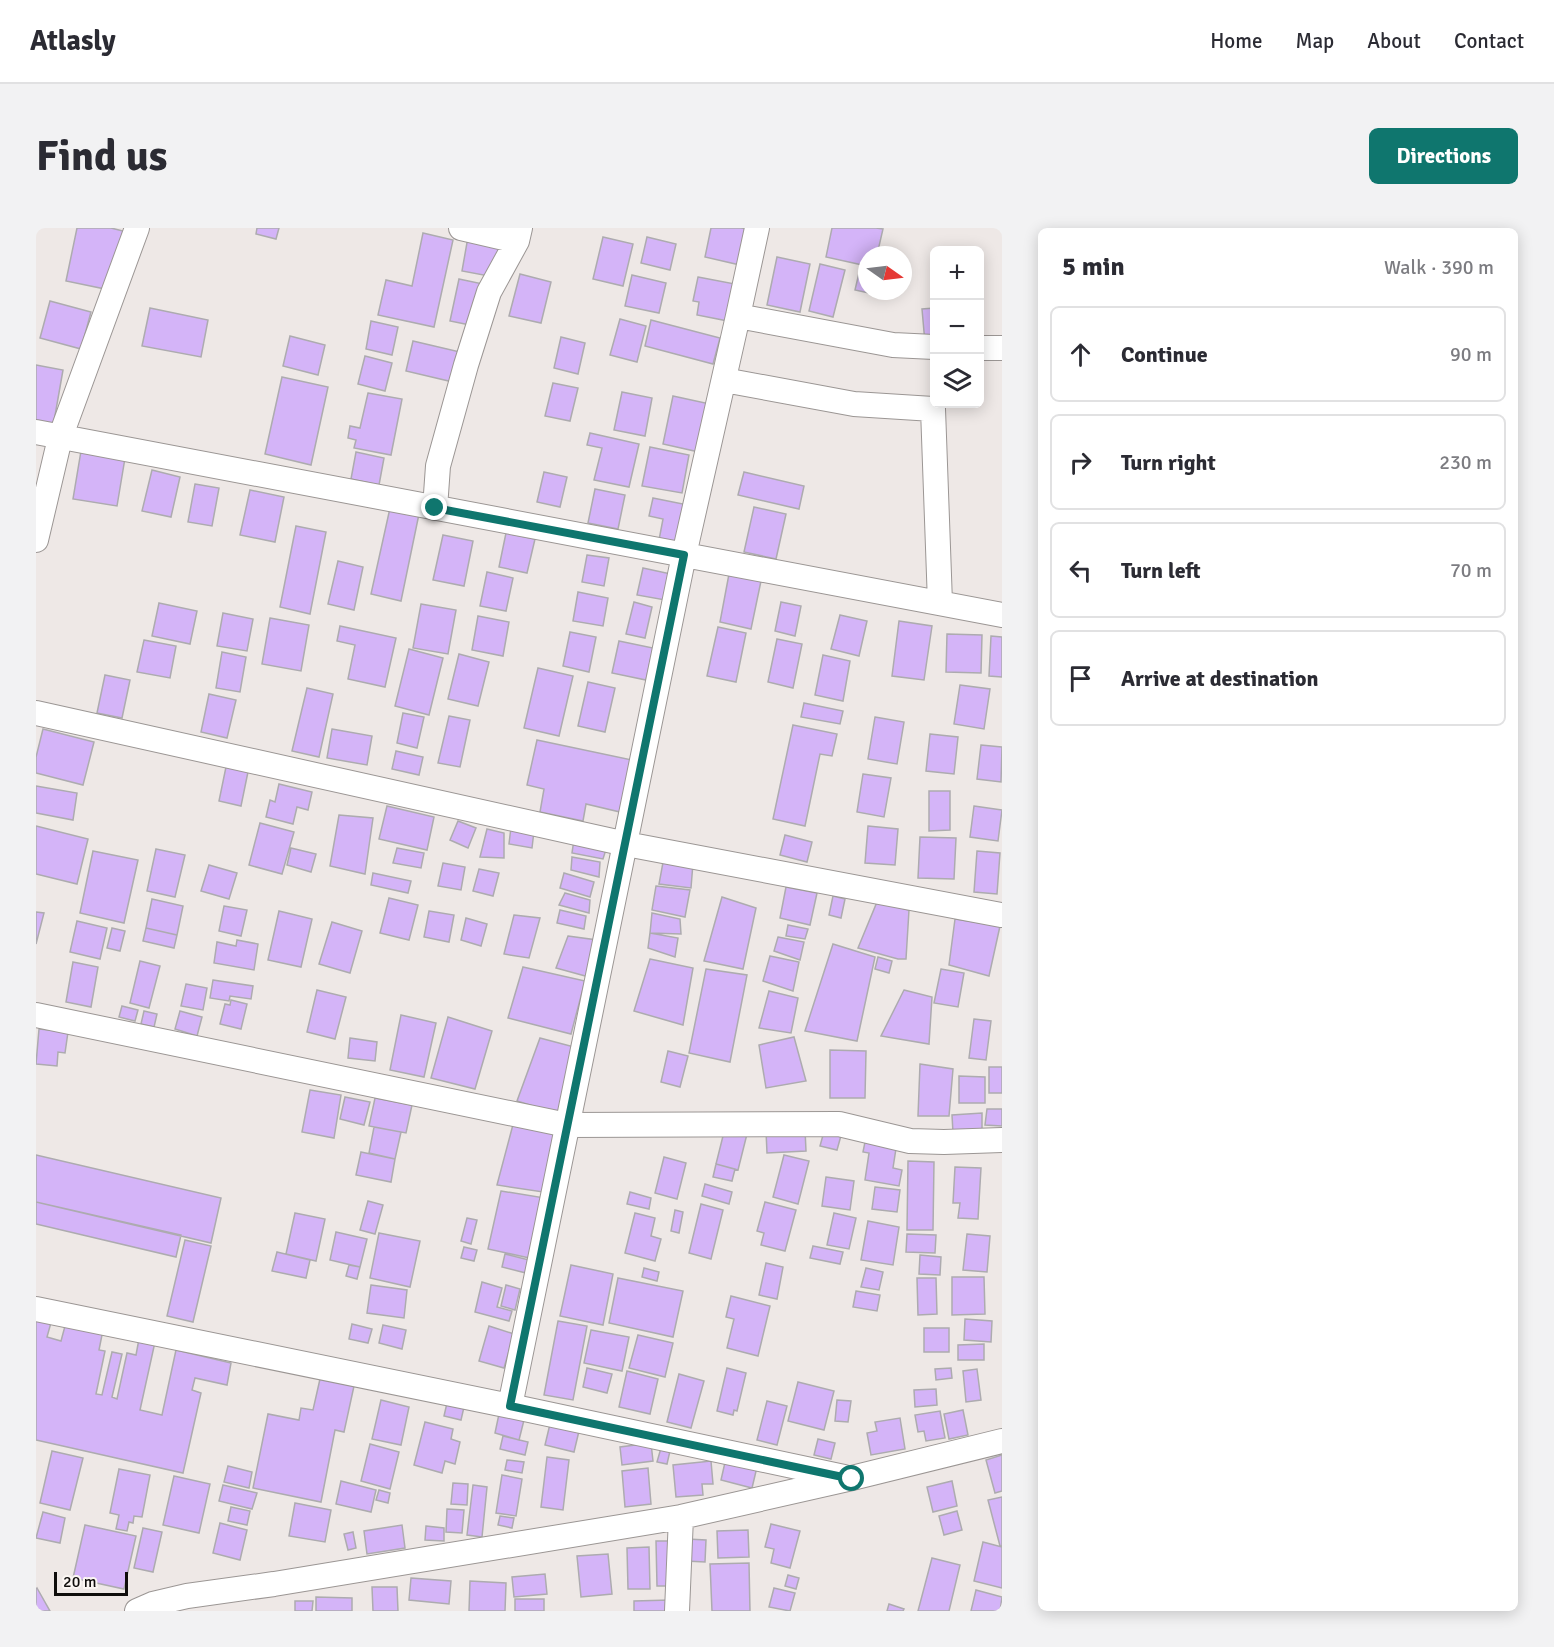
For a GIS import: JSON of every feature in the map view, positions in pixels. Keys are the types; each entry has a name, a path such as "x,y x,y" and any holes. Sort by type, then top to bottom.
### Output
{"street":[{"path":"36,540 60,438 137,228"},
{"path":"435,508 438,466 466,365 489,292 519,234 461,228"},
{"path":"510,1406 684,555 757,228"},
{"path":"738,316 893,345 930,346"},
{"path":"984,348 1002,348"},
{"path":"724,380 854,404 933,410 940,603"},
{"path":"36,432 1002,615"},
{"path":"36,713 626,844 1001,915"},
{"path":"1002,901 1002,923"},
{"path":"36,1015 567,1125 838,1124 909,1141 1002,1140"},
{"path":"36,1309 852,1479"},
{"path":"137,1611 153,1604 185,1604 274,1584 681,1517 852,1479 1002,1442"},
{"path":"677,1611 681,1517"}],"building":[{"path":"77,228 111,228 123,231 110,290 66,281"},
{"path":"257,228 279,228 276,239 256,234"},
{"path":"711,228 747,229 740,265 705,257"},
{"path":"832,228 883,229 879,246 858,246 858,264 826,257"},
{"path":"423,233 453,240 434,327 378,315 386,280 412,286"},
{"path":"468,237 511,245 494,277 462,271"},
{"path":"603,237 633,244 623,286 593,279"},
{"path":"647,237 676,244 670,270 641,263"},
{"path":"777,257 810,264 800,312 767,305"},
{"path":"820,264 845,270 833,317 809,311"},
{"path":"520,274 551,282 541,323 509,316"},
{"path":"632,275 666,283 659,313 625,306"},
{"path":"698,277 735,284 728,321 697,315 699,302 693,301"},
{"path":"459,279 483,284 475,326 450,321"},
{"path":"50,301 91,312 81,349 40,338"},
{"path":"150,308 208,320 201,357 142,346"},
{"path":"930,308 930,342 925,343 922,309"},
{"path":"620,319 646,326 637,362 610,355"},
{"path":"651,320 720,338 713,364 645,346"},
{"path":"371,321 398,327 392,355 366,349"},
{"path":"290,336 325,345 318,375 283,366"},
{"path":"561,337 585,343 578,374 554,368"},
{"path":"413,341 460,352 453,382 406,371"},
{"path":"365,356 392,363 385,391 358,384"},
{"path":"36,365 63,370 53,427 36,423"},
{"path":"282,377 328,387 311,465 265,454"},
{"path":"553,383 578,388 570,421 545,416"},
{"path":"622,392 652,398 645,436 614,430"},
{"path":"368,393 402,399 391,455 354,448 356,440 348,438 350,426 360,428"},
{"path":"673,396 710,404 699,452 663,444"},
{"path":"590,433 639,444 629,487 594,480 602,448 587,445"},
{"path":"83,439 127,446 117,506 73,499"},
{"path":"650,447 689,455 682,493 642,486"},
{"path":"356,452 384,458 379,485 351,479"},
{"path":"152,470 180,477 171,517 142,511"},
{"path":"544,472 567,477 560,507 537,502"},
{"path":"744,472 804,486 799,509 738,495"},
{"path":"195,484 219,488 212,526 188,522"},
{"path":"595,489 625,495 618,529 588,523"},
{"path":"250,490 284,497 275,542 240,535"},
{"path":"653,498 693,506 684,545 659,540 663,519 649,516"},
{"path":"754,507 786,514 776,559 744,552"},
{"path":"390,508 419,514 401,601 371,594"},
{"path":"296,526 326,532 310,614 280,607"},
{"path":"506,533 535,539 527,573 499,567"},
{"path":"443,535 473,541 464,586 433,580"},
{"path":"587,555 609,558 604,586 582,582"},
{"path":"338,561 363,567 354,610 328,604"},
{"path":"643,568 671,574 665,600 637,595"},
{"path":"487,572 513,578 506,611 480,606"},
{"path":"729,574 761,581 751,629 720,622"},
{"path":"578,592 608,598 603,626 573,621"},
{"path":"634,602 652,607 645,638 626,634"},
{"path":"781,602 801,606 795,636 775,631"},
{"path":"159,603 197,611 190,644 152,636"},
{"path":"421,604 456,610 448,654 413,648"},
{"path":"223,613 253,619 247,651 217,646"},
{"path":"840,615 867,621 859,656 831,649"},
{"path":"478,616 509,622 503,656 472,650"},
{"path":"270,618 309,625 301,671 262,664"},
{"path":"899,621 932,626 924,680 892,676"},
{"path":"340,626 396,638 385,687 348,679 355,645 337,641"},
{"path":"718,627 746,633 736,682 707,676"},
{"path":"570,632 596,637 589,672 563,666"},
{"path":"947,634 982,635 981,673 946,672"},
{"path":"991,636 1002,637 1002,677 989,676"},
{"path":"777,639 802,644 793,688 768,682"},
{"path":"144,640 176,646 170,678 137,672"},
{"path":"619,641 653,648 646,680 612,673"},
{"path":"409,649 443,658 429,715 395,706"},
{"path":"222,652 246,657 240,692 216,688"},
{"path":"459,654 489,662 478,706 448,699"},
{"path":"823,655 850,661 843,701 815,695"},
{"path":"538,668 573,676 559,736 524,728"},
{"path":"105,675 130,680 122,718 97,713"},
{"path":"588,682 615,688 605,732 578,726"},
{"path":"960,685 990,689 984,729 954,724"},
{"path":"307,688 333,694 319,757 292,751"},
{"path":"209,694 236,700 227,738 201,732"},
{"path":"804,703 843,711 840,724 801,717"},
{"path":"403,713 424,717 417,748 397,743"},
{"path":"449,716 470,720 460,767 438,763"},
{"path":"875,717 904,722 897,764 868,759"},
{"path":"793,725 837,734 832,756 820,754 805,826 773,819"},
{"path":"43,729 94,742 83,785 36,773 36,757"},
{"path":"332,729 372,736 367,765 327,758"},
{"path":"930,734 958,737 954,774 926,771"},
{"path":"537,740 632,760 620,812 586,804 583,821 540,812 544,789 527,785"},
{"path":"981,745 1002,747 1001,782 977,779"},
{"path":"396,751 423,757 419,775 392,769"},
{"path":"227,762 249,767 241,806 219,801"},
{"path":"863,774 891,778 884,817 857,812"},
{"path":"279,784 312,792 308,810 297,807 293,824 266,817 270,800 275,802"},
{"path":"36,786 77,793 73,820 36,813"},
{"path":"929,791 950,791 950,830 929,831"},
{"path":"387,806 434,817 427,850 379,839"},
{"path":"974,806 1002,810 998,841 970,837"},
{"path":"339,815 373,818 365,874 330,866"},
{"path":"458,821 476,828 468,848 450,840"},
{"path":"260,823 294,832 282,874 249,865"},
{"path":"36,826 88,839 77,884 36,874"},
{"path":"868,826 898,829 895,865 865,863"},
{"path":"511,827 534,831 532,848 509,844"},
{"path":"487,829 504,833 504,858 480,857"},
{"path":"575,833 608,843 603,859 572,853"},
{"path":"785,835 812,842 807,862 780,855"},
{"path":"920,837 956,838 954,879 918,878"},
{"path":"291,848 316,854 311,872 287,865"},
{"path":"397,848 424,853 421,868 393,863"},
{"path":"156,849 185,855 175,897 147,891"},
{"path":"93,851 138,860 124,923 80,913"},
{"path":"977,851 1000,853 997,894 974,892"},
{"path":"572,857 600,862 599,877 571,870"},
{"path":"664,857 693,863 691,888 659,884"},
{"path":"443,863 465,867 461,890 438,886"},
{"path":"209,865 237,873 229,899 201,891"},
{"path":"479,869 499,873 493,896 473,891"},
{"path":"373,873 411,881 408,893 371,885"},
{"path":"564,873 594,882 590,897 560,888"},
{"path":"656,886 690,890 685,917 652,910"},
{"path":"786,887 817,893 810,925 780,918"},
{"path":"565,893 590,900 589,913 559,905"},
{"path":"833,896 845,899 841,918 829,915"},
{"path":"722,897 756,908 743,969 704,961"},
{"path":"389,898 418,905 409,940 380,933"},
{"path":"152,899 183,906 177,935 146,928"},
{"path":"877,902 909,910 906,959 858,948"},
{"path":"224,906 247,910 241,936 219,931"},
{"path":"560,910 586,916 584,929 557,923"},
{"path":"279,911 312,919 301,967 268,960"},
{"path":"429,911 454,915 449,942 424,937"},
{"path":"36,912 44,913 36,944"},
{"path":"652,913 680,919 681,934 650,933"},
{"path":"514,915 540,918 529,958 504,954"},
{"path":"466,918 487,924 481,946 461,940"},
{"path":"955,919 1000,926 989,976 949,965"},
{"path":"77,921 107,928 100,959 70,952"},
{"path":"332,922 362,931 350,973 319,964"},
{"path":"788,925 808,929 805,939 786,936"},
{"path":"112,928 125,931 120,951 107,948"},
{"path":"146,928 177,935 174,948 143,941"},
{"path":"650,933 678,938 675,957 648,948"},
{"path":"568,936 597,940 589,977 556,968"},
{"path":"778,937 804,942 800,960 774,951"},
{"path":"237,940 258,944 254,970 214,963 217,942 236,946"},
{"path":"833,944 875,957 857,1041 805,1031"},
{"path":"770,956 799,962 793,991 763,981"},
{"path":"878,957 892,961 889,973 875,969"},
{"path":"650,959 693,968 683,1025 634,1011"},
{"path":"140,961 160,966 149,1008 130,1003"},
{"path":"73,962 98,967 91,1007 66,1002"},
{"path":"523,967 585,981 571,1034 508,1018"},
{"path":"706,969 747,975 730,1062 689,1053"},
{"path":"941,969 964,973 958,1007 934,1003"},
{"path":"213,980 253,986 251,999 230,996 229,1001 210,998"},
{"path":"186,984 207,988 203,1010 181,1006"},
{"path":"317,990 346,997 335,1039 307,1032"},
{"path":"904,990 932,997 929,1044 881,1036"},
{"path":"769,991 798,998 791,1033 759,1028"},
{"path":"231,1000 247,1004 241,1029 220,1024 225,1004 230,1005"},
{"path":"122,1006 138,1010 135,1021 119,1017"},
{"path":"144,1011 157,1014 154,1027 141,1024"},
{"path":"180,1011 202,1017 197,1036 175,1029"},
{"path":"401,1015 436,1023 424,1077 390,1070"},
{"path":"448,1017 492,1031 475,1089 431,1078"},
{"path":"974,1019 991,1021 986,1060 969,1058"},
{"path":"39,1029 68,1032 65,1053 58,1052 57,1066 36,1064"},
{"path":"794,1037 806,1081 766,1088 759,1045"},
{"path":"350,1038 377,1042 375,1061 348,1058"},
{"path":"540,1038 578,1048 562,1115 517,1101"},
{"path":"830,1050 866,1051 865,1098 830,1098"},
{"path":"668,1051 688,1056 680,1087 661,1082"},
{"path":"920,1064 953,1069 949,1116 918,1116"},
{"path":"989,1067 1002,1067 1002,1093 989,1093"},
{"path":"959,1076 985,1077 985,1103 959,1103"},
{"path":"310,1090 341,1095 334,1138 302,1132"},
{"path":"345,1097 370,1102 364,1125 340,1119"},
{"path":"375,1098 412,1105 406,1133 369,1126"},
{"path":"987,1109 1002,1109 1002,1126 985,1125"},
{"path":"982,1113 982,1132 953,1133 952,1115"},
{"path":"515,1117 557,1131 543,1192 497,1185"},
{"path":"374,1127 401,1132 395,1159 369,1153"},
{"path":"725,1128 747,1134 738,1170 716,1164"},
{"path":"825,1128 842,1132 837,1150 820,1146"},
{"path":"805,1129 806,1151 767,1153 766,1131"},
{"path":"866,1137 897,1142 893,1168 902,1170 899,1186 865,1180 869,1153 863,1152"},
{"path":"361,1152 395,1159 391,1182 356,1175"},
{"path":"36,1155 221,1198 211,1243 36,1202"},
{"path":"784,1155 809,1161 798,1204 773,1197"},
{"path":"664,1157 686,1163 677,1199 655,1193"},
{"path":"908,1161 934,1162 933,1230 907,1230"},
{"path":"716,1164 735,1169 732,1181 713,1177"},
{"path":"955,1167 981,1168 978,1219 958,1218 960,1203 953,1203"},
{"path":"826,1177 854,1181 850,1210 822,1206"},
{"path":"705,1184 732,1192 729,1204 702,1196"},
{"path":"875,1187 900,1190 897,1212 872,1209"},
{"path":"501,1191 545,1198 534,1259 488,1249"},
{"path":"630,1192 651,1198 649,1209 627,1204"},
{"path":"368,1201 383,1205 375,1234 360,1230"},
{"path":"36,1202 181,1235 176,1257 36,1224"},
{"path":"765,1202 796,1210 785,1251 761,1245 764,1233 757,1231"},
{"path":"701,1204 723,1210 711,1259 689,1253"},
{"path":"675,1210 683,1212 679,1233 671,1231"},
{"path":"295,1213 325,1219 316,1261 286,1254"},
{"path":"635,1213 655,1218 651,1236 661,1239 655,1261 625,1253"},
{"path":"834,1213 856,1218 849,1249 827,1245"},
{"path":"467,1218 477,1220 471,1244 461,1241"},
{"path":"868,1221 899,1227 893,1265 861,1260"},
{"path":"336,1232 367,1239 360,1267 330,1260"},
{"path":"379,1233 420,1241 410,1287 370,1278"},
{"path":"907,1234 936,1235 935,1253 906,1252"},
{"path":"967,1234 990,1236 987,1272 963,1270"},
{"path":"185,1240 211,1246 193,1322 167,1316"},
{"path":"813,1246 843,1252 840,1264 810,1258"},
{"path":"464,1247 477,1250 474,1261 461,1258"},
{"path":"277,1252 310,1260 306,1278 272,1271"},
{"path":"505,1254 529,1260 526,1273 502,1267"},
{"path":"920,1255 941,1257 940,1275 919,1274"},
{"path":"766,1263 783,1267 777,1299 759,1295"},
{"path":"349,1265 360,1267 357,1279 346,1276"},
{"path":"571,1265 613,1274 603,1325 560,1316"},
{"path":"644,1268 659,1272 657,1281 642,1277"},
{"path":"866,1268 883,1272 879,1290 861,1287"},
{"path":"952,1277 984,1277 985,1314 952,1315"},
{"path":"618,1278 683,1291 673,1337 609,1323"},
{"path":"917,1278 936,1278 937,1314 918,1315"},
{"path":"482,1282 502,1288 497,1307 512,1311 509,1321 475,1312"},
{"path":"371,1285 407,1290 404,1318 367,1313"},
{"path":"506,1285 520,1289 515,1310 501,1306"},
{"path":"856,1291 880,1295 877,1311 853,1307"},
{"path":"731,1296 770,1306 758,1356 727,1348 734,1319 726,1317"},
{"path":"36,1315 52,1319 47,1337 61,1341 65,1326 103,1330 99,1350 105,1351 96,1394 102,1395 112,1352 122,1354 112,1397 117,1399 127,1353 136,1355 139,1339 155,1342 140,1410 162,1415 176,1350 231,1363 227,1385 195,1378 192,1390 201,1393 183,1473 36,1440"},
{"path":"965,1319 992,1321 991,1342 964,1340"},
{"path":"558,1321 587,1326 573,1400 544,1395"},
{"path":"352,1324 372,1329 368,1343 349,1339"},
{"path":"383,1325 406,1330 402,1349 379,1343"},
{"path":"489,1326 514,1334 504,1368 479,1361"},
{"path":"924,1328 949,1328 949,1352 924,1352"},
{"path":"591,1330 629,1337 622,1371 584,1363"},
{"path":"638,1335 673,1343 665,1377 629,1368"},
{"path":"984,1344 984,1360 958,1360 958,1345"},
{"path":"587,1368 612,1374 607,1393 583,1387"},
{"path":"727,1368 746,1373 737,1411 734,1410 733,1415 717,1411"},
{"path":"951,1368 952,1378 936,1380 935,1369"},
{"path":"977,1369 981,1400 966,1402 963,1371"},
{"path":"627,1371 658,1379 650,1414 619,1407"},
{"path":"679,1374 704,1381 691,1428 667,1422"},
{"path":"320,1379 354,1386 344,1432 335,1430 321,1502 253,1488 268,1414 299,1420 301,1408 313,1410"},
{"path":"798,1382 834,1391 824,1430 788,1421"},
{"path":"936,1389 937,1405 915,1407 914,1390"},
{"path":"381,1400 409,1407 401,1445 372,1439"},
{"path":"837,1400 851,1401 848,1422 835,1421"},
{"path":"767,1401 787,1406 777,1445 757,1440"},
{"path":"447,1403 464,1407 461,1420 444,1416"},
{"path":"963,1410 968,1435 949,1439 944,1414"},
{"path":"940,1411 945,1438 926,1441 924,1431 918,1432 915,1415"},
{"path":"499,1414 524,1420 519,1440 495,1433"},
{"path":"900,1418 905,1449 871,1455 867,1433 877,1431 875,1422"},
{"path":"425,1422 453,1429 451,1439 460,1442 455,1464 445,1461 442,1473 414,1465"},
{"path":"550,1424 579,1431 574,1452 545,1445"},
{"path":"503,1436 528,1442 525,1455 500,1449"},
{"path":"818,1439 835,1443 831,1459 814,1455"},
{"path":"651,1443 653,1461 622,1465 620,1447"},
{"path":"370,1444 399,1452 390,1489 361,1481"},
{"path":"661,1448 670,1451 667,1464 657,1462"},
{"path":"52,1451 83,1458 70,1510 40,1503"},
{"path":"1002,1455 1002,1491 995,1493 986,1460"},
{"path":"547,1457 569,1460 563,1510 541,1507"},
{"path":"726,1458 757,1467 752,1488 721,1480"},
{"path":"507,1460 524,1462 522,1473 505,1470"},
{"path":"711,1461 713,1484 702,1484 703,1495 676,1497 673,1465"},
{"path":"228,1466 252,1472 249,1488 224,1482"},
{"path":"648,1468 651,1504 625,1507 622,1471"},
{"path":"119,1469 150,1475 142,1517 134,1516 133,1523 129,1522 127,1531 116,1529 119,1515 110,1513"},
{"path":"502,1475 522,1479 516,1516 496,1513"},
{"path":"174,1476 210,1484 199,1533 163,1525"},
{"path":"341,1481 376,1490 371,1512 336,1504"},
{"path":"952,1481 957,1506 933,1512 927,1487"},
{"path":"453,1483 468,1484 467,1505 451,1504"},
{"path":"223,1485 257,1493 252,1509 219,1501"},
{"path":"473,1485 487,1487 482,1537 467,1535"},
{"path":"379,1490 390,1493 388,1503 376,1500"},
{"path":"1002,1497 1002,1546 1000,1546 988,1500"},
{"path":"295,1503 331,1510 325,1542 289,1536"},
{"path":"231,1507 250,1511 247,1525 228,1521"},
{"path":"447,1509 464,1510 462,1533 446,1532"},
{"path":"957,1511 962,1530 944,1535 939,1516"},
{"path":"43,1512 65,1518 60,1543 36,1538"},
{"path":"500,1516 514,1518 512,1528 498,1525"},
{"path":"220,1523 247,1530 240,1560 213,1553"},
{"path":"771,1524 800,1531 790,1568 771,1563 774,1549 765,1547"},
{"path":"85,1525 136,1536 124,1589 73,1578"},
{"path":"402,1525 405,1548 367,1554 364,1531"},
{"path":"426,1526 444,1528 444,1541 425,1540"},
{"path":"143,1528 162,1532 153,1572 134,1568"},
{"path":"748,1530 749,1557 718,1558 717,1531"},
{"path":"353,1532 356,1548 348,1550 344,1534"},
{"path":"687,1539 706,1540 705,1562 686,1561"},
{"path":"656,1541 675,1541 675,1586 657,1586"},
{"path":"983,1542 1002,1547 1002,1588 974,1581"},
{"path":"649,1547 650,1589 628,1589 627,1548"},
{"path":"608,1554 612,1594 581,1597 577,1556"},
{"path":"932,1558 960,1565 949,1611 918,1611"},
{"path":"749,1563 750,1611 712,1611 710,1564"},
{"path":"545,1574 547,1594 514,1597 512,1577"},
{"path":"788,1575 799,1578 796,1589 785,1586"},
{"path":"411,1578 451,1581 449,1604 409,1600"},
{"path":"470,1581 506,1583 505,1611 469,1611"},
{"path":"372,1587 397,1587 398,1611 373,1611"},
{"path":"37,1588 50,1611 36,1611"},
{"path":"774,1588 795,1593 790,1611 769,1607"},
{"path":"976,1590 1002,1597 1000,1611 971,1611"},
{"path":"316,1597 352,1598 352,1611 316,1611"},
{"path":"515,1599 544,1599 544,1611 515,1611"},
{"path":"670,1600 671,1611 634,1611 634,1601"},
{"path":"295,1601 313,1601 312,1611 295,1611"},
{"path":"889,1604 904,1609 903,1611 887,1611"}],"route":[{"path":"435,508 684,555 510,1406 852,1479"}]}
